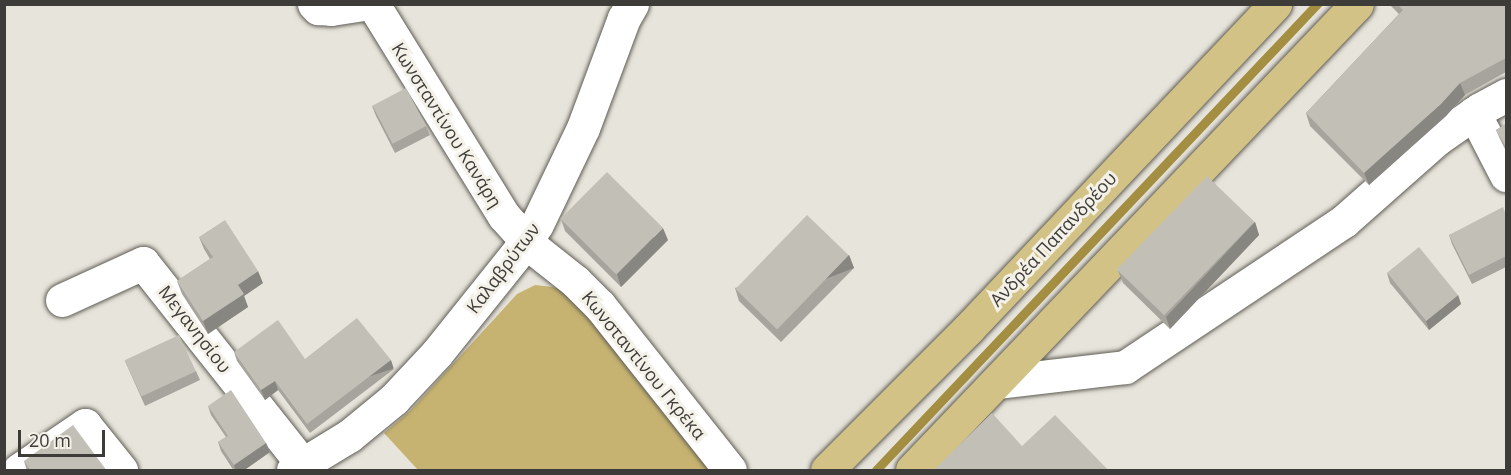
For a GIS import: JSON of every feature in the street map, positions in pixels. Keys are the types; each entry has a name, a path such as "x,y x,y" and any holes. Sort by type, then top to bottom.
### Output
{"main road":[{"name":"Ανδρέα Παπανδρέου","path":"827,471 968,329 1275,4"},
{"path":"912,471 1357,4"}],"street":[{"path":"314,4 318,8 331,9 364,4"},
{"name":"Κωνσταντίνου Κανάρη","path":"373,4 492,199 526,242"},
{"name":"Καλαβρύτων","path":"298,468 349,436 394,399 437,353 526,242 583,128 624,18 632,4"},
{"path":"998,382 1125,368 1344,221 1416,156 1474,113 1506,95"},
{"path":"1474,113 1506,175"},
{"name":"Κωνσταντίνου Γκρέκα","path":"526,242 575,281 600,306 730,471"},
{"name":"Μεγανησίου","path":"62,300 144,263 298,468"},
{"path":"19,471 85,425 121,471"}],"shaded area":[{"path":"535,285 553,287 572,294 716,470 418,470 384,433 410,411 517,294"}],"building":[{"path":"1397,4 1506,4 1506,58 1460,83 1441,104 1364,173 1306,113 1403,10"},
{"path":"406,88 426,126 393,144 372,106"},
{"path":"1506,124 1506,147 1496,130"},
{"path":"607,172 663,228 616,275 560,219"},
{"path":"1207,176 1254,222 1164,315 1117,270"},
{"path":"1503,207 1506,215 1506,256 1469,275 1449,235"},
{"path":"807,215 849,255 777,329 735,289"},
{"path":"225,220 258,271 238,285 244,294 203,321 177,281 213,257 199,237"},
{"path":"1419,247 1458,295 1426,321 1387,273"},
{"path":"357,318 391,360 307,424 275,381 261,390 234,352 278,320 305,359"},
{"path":"179,335 196,371 142,397 125,360"},
{"path":"231,390 266,443 234,465 218,442 228,436 208,406"},
{"path":"992,413 1022,446 1055,415 1109,471 933,471"},
{"path":"73,425 107,471 31,471 24,461"}],"waterway":[{"path":"876,470 1317,4"}]}
